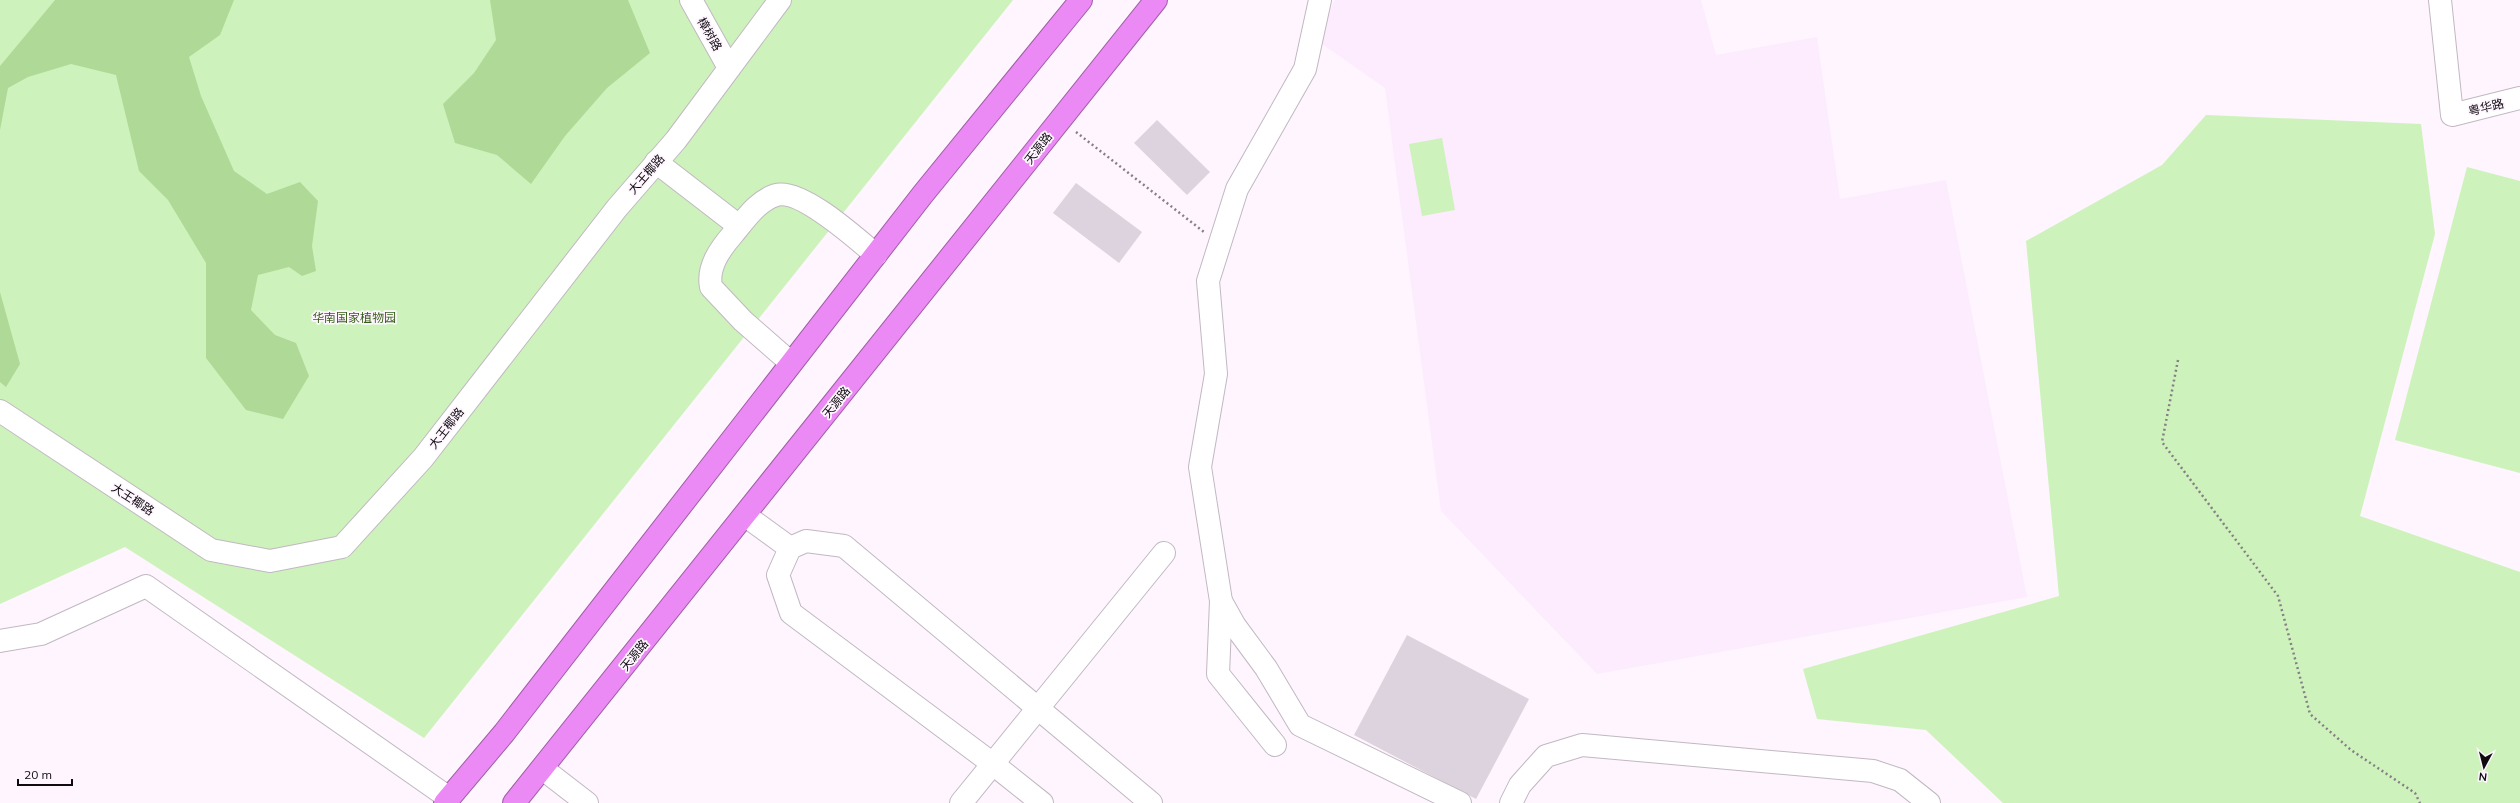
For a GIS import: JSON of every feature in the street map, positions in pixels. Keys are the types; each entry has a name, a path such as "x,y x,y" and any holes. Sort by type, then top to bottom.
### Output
{"highway":[{"path":"447,801 504,733 876,255 1081,0"},
{"name":"天源路","path":"514,803 746,516 1156,0"}],"street":[{"name":"樟树路","path":"691,0 729,68"},
{"name":"大王椰路","path":"0,411 211,550 270,562 342,547 423,458 617,208 676,140 780,0"},
{"path":"1275,745 1218,674 1221,601 1200,467 1216,374 1208,281 1237,189 1305,70 1320,0"},
{"name":"粤华路","path":"2440,0 2452,115 2520,98"},
{"path":"656,162 739,226"},
{"path":"791,363 743,321 710,287 710,268 739,226 765,200 777,195 794,198 827,215 876,255"},
{"path":"746,516 790,548"},
{"path":"1042,803 993,764 791,613 778,575 790,548 806,540 844,546 1151,803"},
{"path":"961,803 1164,553"},
{"path":"0,641 41,634 146,586 447,801"},
{"path":"1221,601 1235,626 1266,668 1300,725 1460,803"},
{"path":"1511,803 1520,785 1546,756 1582,745 1874,771 1900,780 1929,803"},
{"path":"543,768 587,803"}],"path":[{"path":"1060,120 1220,245"},
{"path":"2178,360 2162,442 2278,596 2310,714 2351,750 2415,793 2420,803"}],"shaded area":[{"path":"55,0 234,0 220,35 189,57 201,96 234,171 267,194 300,182 318,201 312,246 316,271 302,276 289,267 258,275 251,310 275,335 296,343 309,376 283,419 246,410 206,358 206,263 168,200 139,171 116,75 71,64 28,77 8,88 0,130 0,66"},
{"path":"490,0 628,0 650,53 607,88 565,136 531,184 497,155 455,143 443,104 474,73 496,40"},
{"path":"1335,0 1701,0 1716,55 1817,37 1840,199 1946,180 2027,597 1597,674 1441,511 1385,88 1315,39"},
{"path":"0,292 20,364 6,387 0,382"}],"green space":[{"name":"华南国家植物园","path":"0,0 1013,0 424,738 125,547 0,604"},
{"path":"2206,115 2421,124 2435,234 2360,516 2520,572 2520,803 2003,803 1926,730 1817,719 1803,669 2059,596 2026,241 2162,165"},
{"path":"1442,138 1455,210 1422,216 1409,144"},
{"path":"2467,167 2520,181 2520,473 2395,440"}],"building":[{"path":"1157,120 1210,172 1187,195 1134,143"},
{"path":"1076,183 1142,232 1119,263 1053,213"},
{"path":"1407,635 1529,699 1476,799 1354,735"}]}
